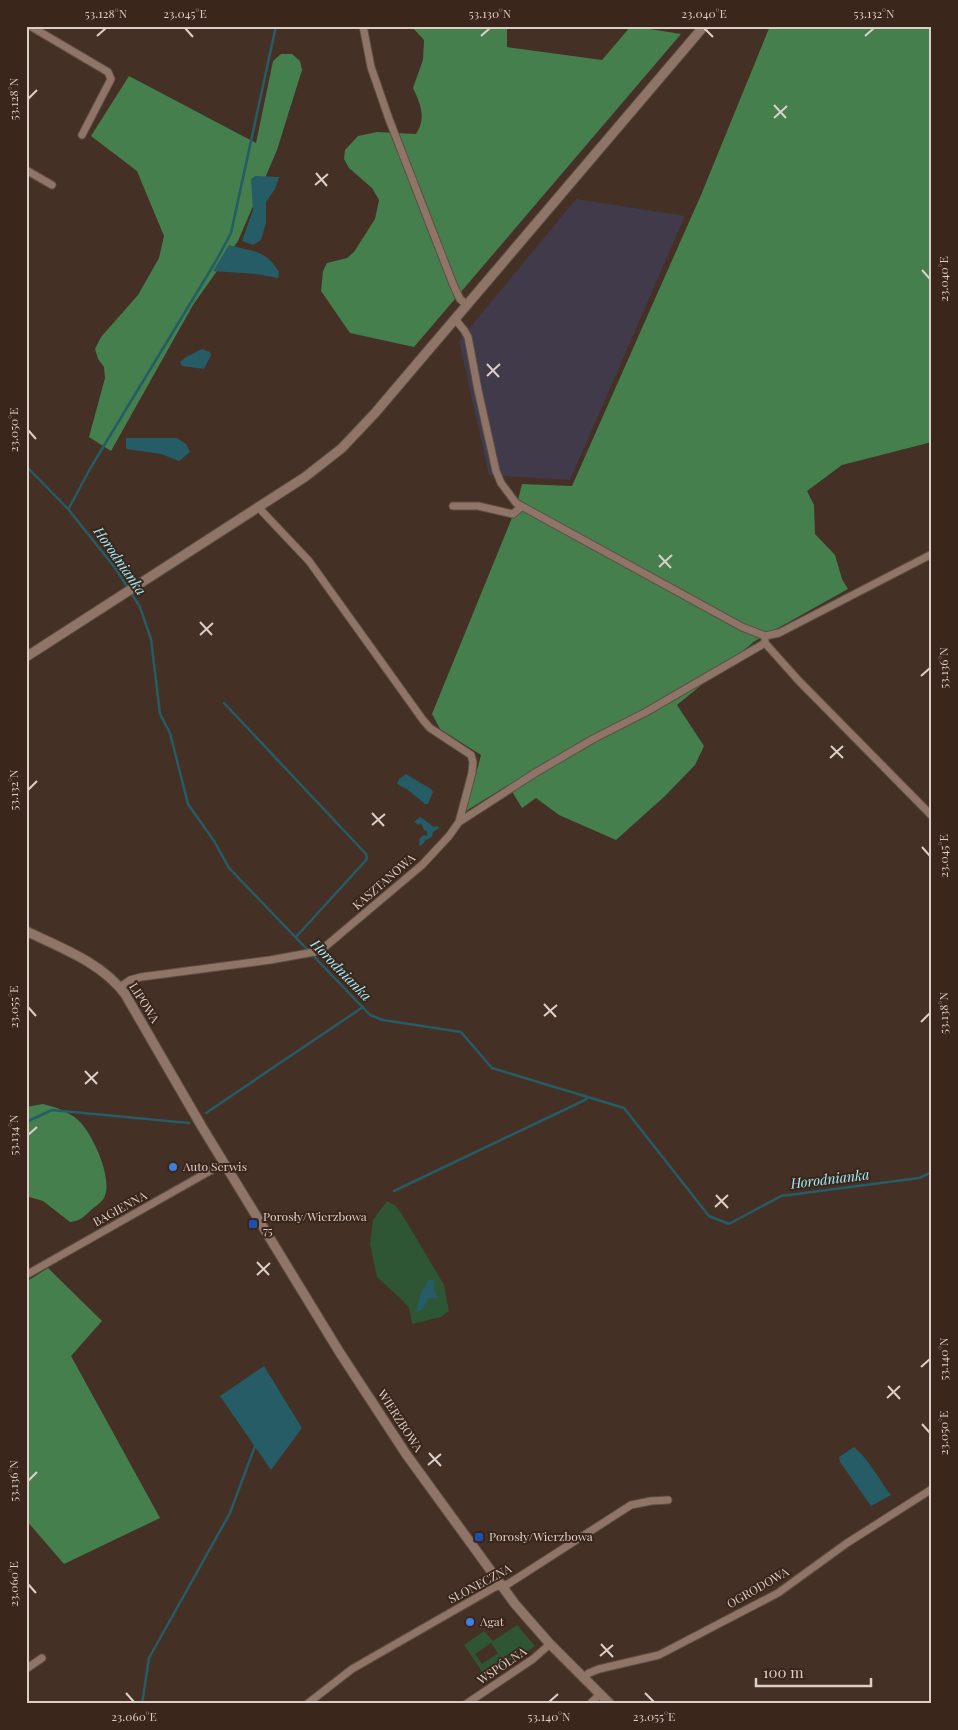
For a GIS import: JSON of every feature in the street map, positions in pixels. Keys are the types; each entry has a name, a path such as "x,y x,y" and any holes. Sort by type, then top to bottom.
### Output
{"street":[{"path":"30,26 108,72 111,79 82,135"},
{"path":"363,26 371,67 402,156 453,284 460,299 467,305"},
{"path":"26,657 258,508 327,461 358,433 704,26"},
{"path":"26,170 52,185"},
{"path":"455,320 468,337 496,471 507,492 521,507 765,640 799,681 932,816"},
{"path":"453,506 478,506 514,514 521,507"},
{"path":"258,508 309,561 423,720 430,728 471,756 473,762 472,773 459,822"},
{"path":"459,822 535,773 593,739 646,712 765,640 932,554"},
{"name":"KASZTANOWA","path":"120,987 130,980 141,977 316,952 369,911 422,865 449,836 459,822"},
{"name":"LIPOWA","path":"26,931 98,968 120,987 130,1001 202,1127"},
{"name":"WIERZBOWA","path":"202,1127 340,1353 406,1454 501,1586 550,1644 610,1704"},
{"name":"BAGIENNA","path":"26,1275 224,1163"},
{"name":"OGRODOWA","path":"583,1678 589,1673 600,1669 660,1655 778,1593 847,1543 932,1489"},
{"name":"SŁONECZNA","path":"307,1704 352,1669 495,1587 508,1584 631,1505 668,1500"},
{"name":"WSPÓLNA","path":"466,1704 533,1659 550,1644"},
{"path":"26,1669 42,1658"},
{"path":"590,1704 600,1694"}],"shaded area":[{"path":"576,199 685,216 570,480 489,475 459,341"}],"green space":[{"path":"411,26 507,26 507,47 602,60 631,26 681,34 414,347 350,333 321,291 323,271 327,263 347,258 354,252 375,219 379,200 372,188 349,168 344,159 345,150 358,136 377,132 416,134 419,128 422,116 413,88 423,60 424,40"},
{"path":"770,26 932,26 932,442 842,465 807,491 814,505 815,534 835,555 842,579 848,589 755,641 677,705 704,746 695,765 665,796 616,840 559,815 536,798 522,808 508,785 466,811 481,755 440,729 432,714 516,508 522,484 572,486 701,195"},
{"path":"281,54 292,54 300,61 302,70 277,150 238,241 193,305 111,451 89,437 105,378 104,367 98,359 95,349 101,337 138,295 159,258 164,236 137,171 91,136 129,76 256,143 273,61"},
{"path":"43,1104 66,1112 84,1126 95,1145 104,1169 106,1190 104,1198 85,1216 76,1221 70,1222 43,1201 26,1196 26,1107"},
{"path":"387,1201 396,1206 444,1285 449,1311 441,1317 412,1324 409,1308 377,1277 370,1244 373,1220"},
{"path":"48,1268 102,1321 71,1356 160,1518 64,1564 26,1520 26,1282"},
{"path":"517,1625 535,1646 487,1679 464,1645 484,1631 493,1641","holes":["491,1643 498,1653 482,1664 475,1654"]}],"water":[{"path":"255,176 279,177 275,189 266,202 266,223 261,240 253,245 242,241 253,210 251,179"},
{"path":"229,245 258,252 269,259 279,272 278,278 256,274 213,271"},
{"path":"202,349 210,352 211,355 204,369 182,366 180,362"},
{"path":"126,438 177,438 186,444 190,452 179,461 161,454 126,449"},
{"path":"406,774 431,789 433,792 428,804 425,804 408,790 397,784 399,779"},
{"path":"420,817 434,827 437,826 439,828 421,846 419,845 420,838 424,835 427,836 427,831 424,830 421,823 419,825 414,822"},
{"path":"428,1280 434,1280 434,1289 438,1298 429,1298 422,1310 416,1312 420,1296"},
{"path":"264,1366 302,1428 271,1470 220,1396"},
{"path":"854,1447 860,1452 891,1495 871,1506 840,1462 839,1457"}],"waterway":[{"path":"69,508 91,467 216,261 231,233 276,26"},
{"name":"Horodnianka","path":"26,466 68,509 116,569 140,607 151,639 160,714 170,733 188,804 214,841 229,868 370,1015 383,1020 461,1032 492,1068 624,1108 709,1216 729,1224 781,1196 919,1178 932,1172"},
{"path":"224,703 366,854 367,859 296,937"},
{"path":"206,1113 363,1007"},
{"path":"394,1191 588,1097"},
{"path":"26,1122 52,1110 189,1123"},
{"path":"142,1704 149,1658 230,1513 255,1446"}],"place":[{"name":"Auto Serwis","path":"173,1167"},
{"name":"Porosły/Wierzbowa 75","path":"253,1224"},
{"name":"Porosły/Wierzbowa","path":"479,1537"},
{"name":"Agat","path":"470,1622"}]}
